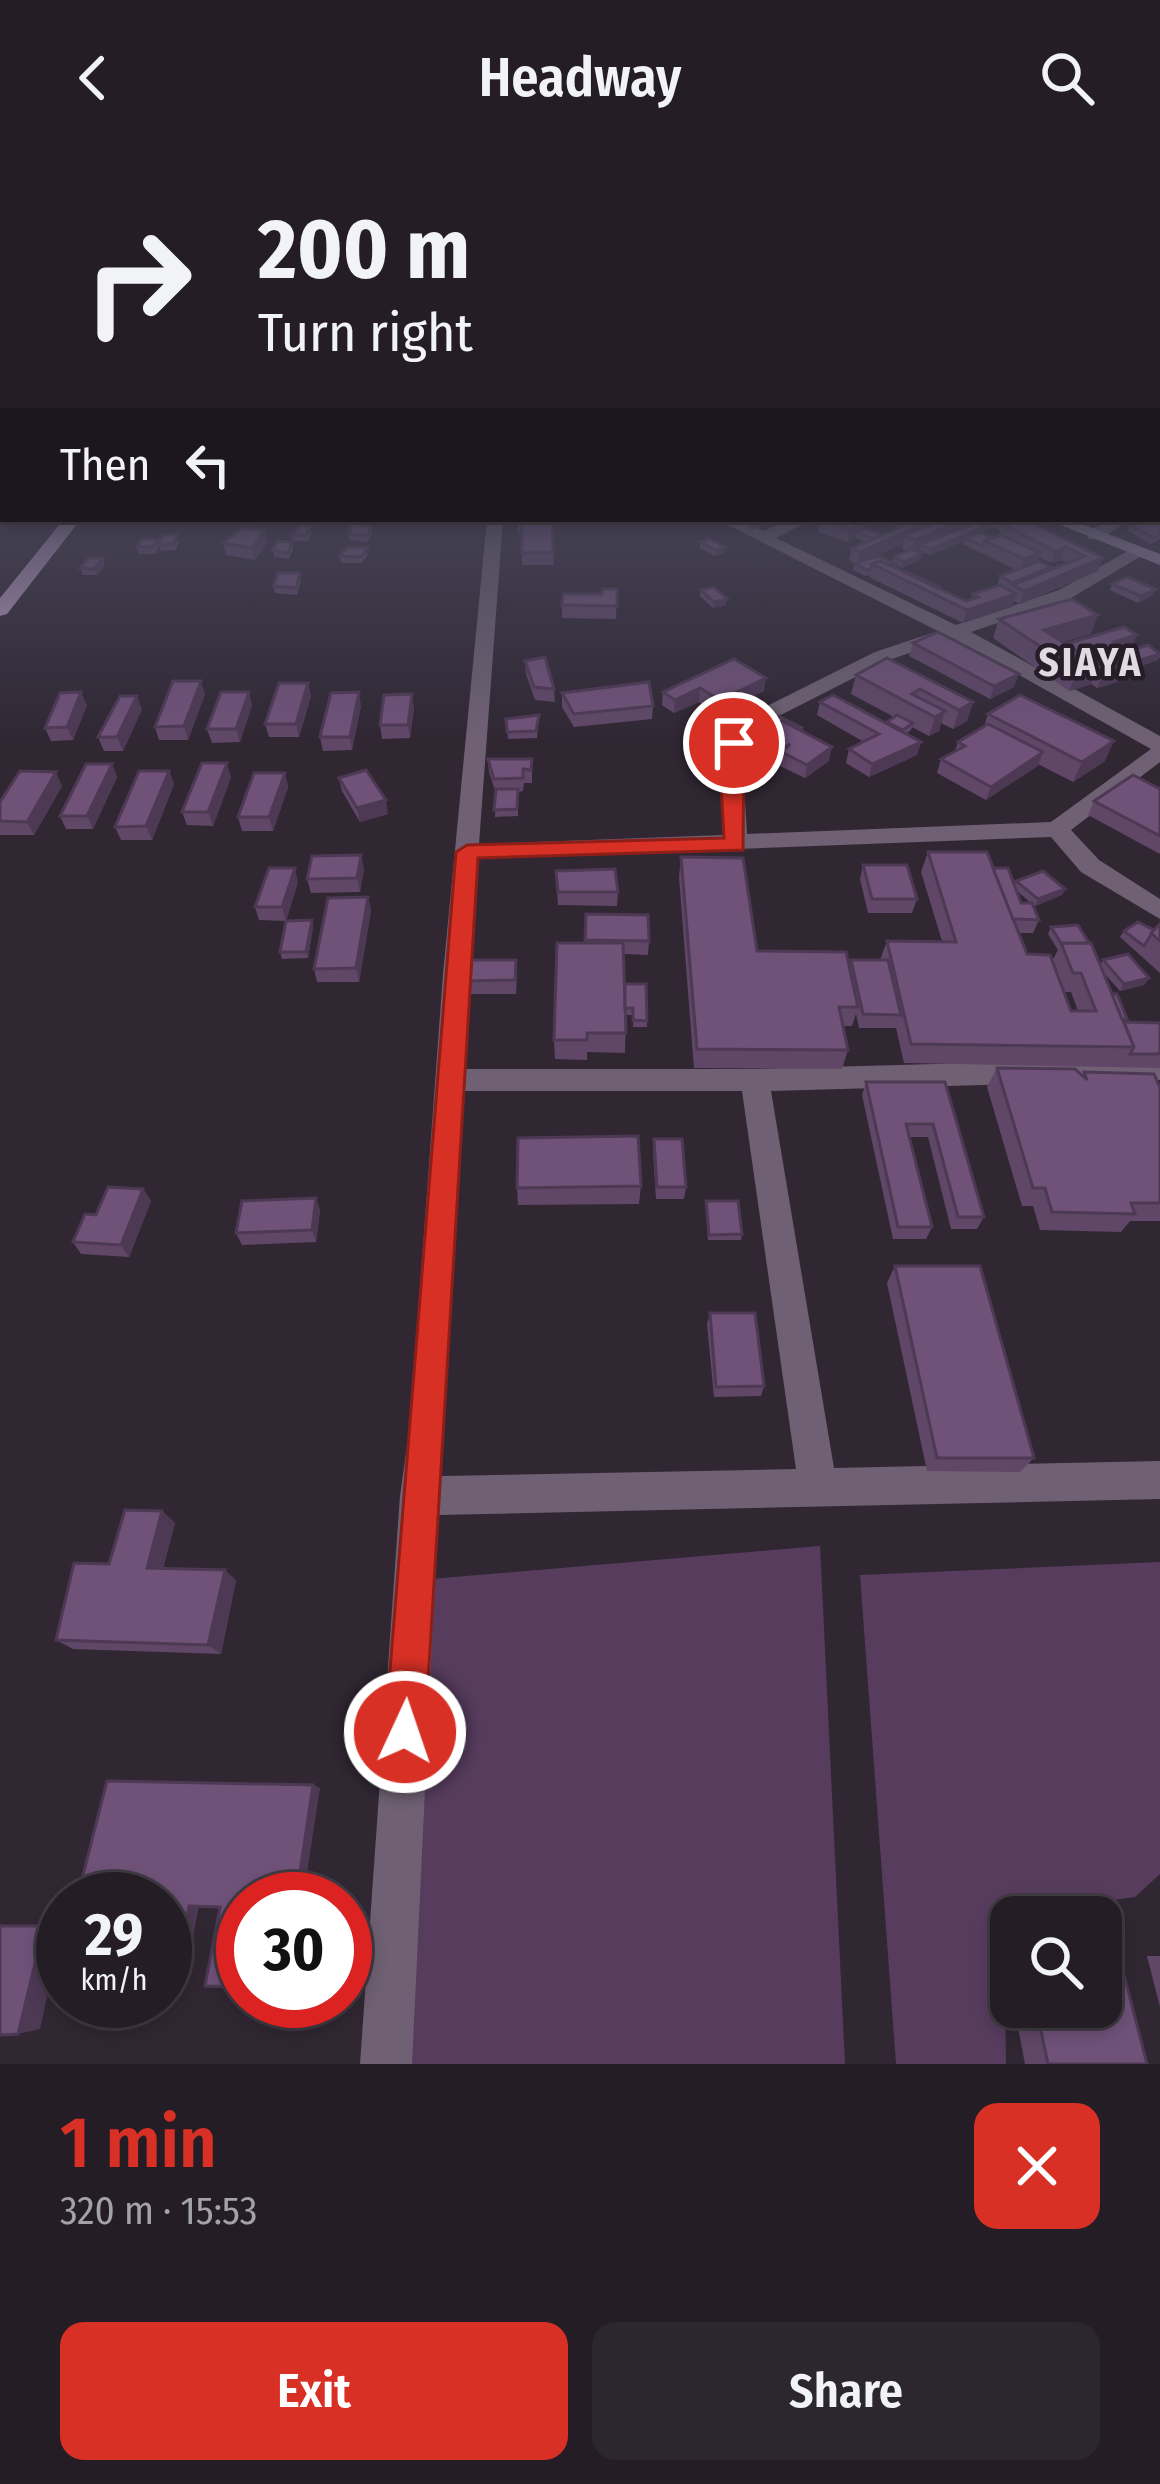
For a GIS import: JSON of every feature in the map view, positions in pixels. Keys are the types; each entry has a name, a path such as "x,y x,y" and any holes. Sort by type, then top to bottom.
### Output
{"main road":[{"path":"0,610 38,562"}],"street":[{"path":"386,2064 418,1496 429,1424 491,562"},
{"path":"467,852 1057,829 1160,748 954,631 815,562"},
{"path":"736,845 730,769 734,743 746,724 882,656 1066,594 1137,562"},
{"path":"1057,829 1090,866 1160,911"},
{"path":"451,1080 755,1080 1160,1069"},
{"path":"755,1080 818,1486"},
{"path":"418,1496 1160,1480"}],"shaded area":[{"path":"820,1546 845,2064 390,2064 419,1580"},
{"path":"1160,1562 1160,1874 1135,1897 1122,1899 990,1896 990,2028 1006,2028 1006,2064 896,2064 860,1575"}],"building":[{"path":"85,562 100,562 94,569 80,568"},
{"path":"858,562 877,562 866,570"},
{"path":"882,562 966,601 1000,585 1016,594 967,610 872,564"},
{"path":"1036,562 1051,567 1012,583 1000,576"},
{"path":"1069,562 1093,562 1024,591 1013,585"},
{"path":"278,573 300,573 296,588 273,586"},
{"path":"1127,577 1156,589 1141,596 1112,584"},
{"path":"714,587 727,599 714,602 701,590"},
{"path":"602,589 617,589 617,606 562,605 563,594 602,594"},
{"path":"1072,599 1098,615 1044,630 1098,665 1077,671 999,619"},
{"path":"1124,627 1137,635 1114,642 1138,658 1116,664 1123,669 1102,674 1096,670 1098,665 1066,644"},
{"path":"938,632 1019,674 994,686 913,643"},
{"path":"1148,645 1160,654 1137,661 1128,651"},
{"path":"545,657 554,689 534,687 525,661"},
{"path":"887,658 973,702 959,710 920,689 912,694 945,711 935,717 856,675"},
{"path":"734,659 766,678 720,700 700,688 675,700 663,692"},
{"path":"173,681 201,681 184,726 155,727"},
{"path":"649,682 653,706 574,714 562,693"},
{"path":"279,683 308,683 296,724 265,724"},
{"path":"81,692 67,727 45,728 60,693"},
{"path":"221,692 249,692 236,729 207,729"},
{"path":"359,692 350,737 320,737 331,693"},
{"path":"412,694 408,725 380,725 384,695"},
{"path":"833,695 921,742 872,764 849,749 879,734 820,702"},
{"path":"1020,695 1114,741 1082,762 988,714"},
{"path":"120,696 137,696 117,737 98,737"},
{"path":"539,715 536,731 507,732 506,719"},
{"path":"897,715 913,723 903,730 887,722"},
{"path":"782,721 832,747 807,765 782,752 790,744 779,751 754,738"},
{"path":"988,724 1043,752 991,787 941,759 965,746 958,742"},
{"path":"488,759 532,759 531,770 523,769 523,778 494,779"},
{"path":"202,763 227,763 208,812 182,812"},
{"path":"86,764 112,764 87,816 60,816"},
{"path":"366,770 386,800 357,808 339,778"},
{"path":"20,771 56,772 27,822 0,821 0,802"},
{"path":"139,771 169,771 146,826 115,827"},
{"path":"254,773 285,773 269,817 238,817"},
{"path":"1133,775 1160,789 1160,836 1094,801"},
{"path":"496,789 518,789 517,809 494,810"},
{"path":"928,852 987,852 1027,954 1050,955 1071,1011 1096,1011 1081,973 1073,973 1061,943 1091,943 1134,1047 911,1044 887,941 956,942"},
{"path":"361,855 357,878 307,879 312,856"},
{"path":"681,857 743,858 757,951 846,952 858,1007 839,1007 848,1050 697,1049"},
{"path":"863,865 907,865 917,899 872,899"},
{"path":"269,868 295,868 282,907 255,907"},
{"path":"993,868 1008,868 1021,903 1032,903 1039,920 1013,919"},
{"path":"615,869 618,892 558,892 556,871"},
{"path":"1043,871 1065,889 1038,899 1016,881"},
{"path":"368,897 356,968 314,969 328,898"},
{"path":"586,914 648,915 649,941 585,940"},
{"path":"312,920 306,952 280,952 286,921"},
{"path":"1138,922 1154,930 1144,946 1124,931"},
{"path":"1078,925 1089,943 1061,943 1051,927"},
{"path":"557,943 623,943 626,1033 587,1033 587,1040 554,1040"},
{"path":"1128,954 1149,978 1124,984 1103,960"},
{"path":"466,960 516,960 515,980 465,981"},
{"path":"851,960 888,960 901,1015 863,1014"},
{"path":"625,984 646,984 647,1021 633,1020 633,1008 625,1008"},
{"path":"1112,994 1117,994 1127,1019 1122,1019"},
{"path":"1124,1022 1160,1023 1160,1054 1130,1054 1134,1047"},
{"path":"997,1068 1075,1069 1087,1080 1084,1072 1154,1074 1160,1088 1160,1203 1131,1203 1135,1214 1052,1212 1045,1188 1033,1188"},
{"path":"866,1082 945,1082 984,1217 958,1217 933,1124 906,1124 932,1227 898,1227"},
{"path":"638,1136 641,1186 517,1188 518,1138"},
{"path":"654,1139 682,1139 686,1187 657,1187"},
{"path":"108,1187 143,1189 121,1245 73,1242 85,1214 96,1215"},
{"path":"316,1198 312,1230 236,1233 242,1201"},
{"path":"706,1201 738,1201 742,1234 709,1235"},
{"path":"895,1266 980,1266 1034,1458 937,1458"},
{"path":"710,1313 755,1313 764,1386 716,1387"},
{"path":"125,1510 162,1511 147,1568 225,1570 208,1645 56,1640 74,1563 109,1564"},
{"path":"107,1781 313,1785 300,1872 216,1872 216,1907 192,1906 192,1872 84,1872"},
{"path":"0,1926 36,1926 36,1959 18,2034 0,2035"},
{"path":"216,1928 216,1986 205,1986"},
{"path":"1122,1967 1147,2064 1048,2064 1040,2028 1122,2028"}],"district":[{"name":"SIAYA","path":"1091,663"}],"route":[{"path":"405,1732 418,1496 429,1424 467,852 736,845 730,769 734,743"}]}
